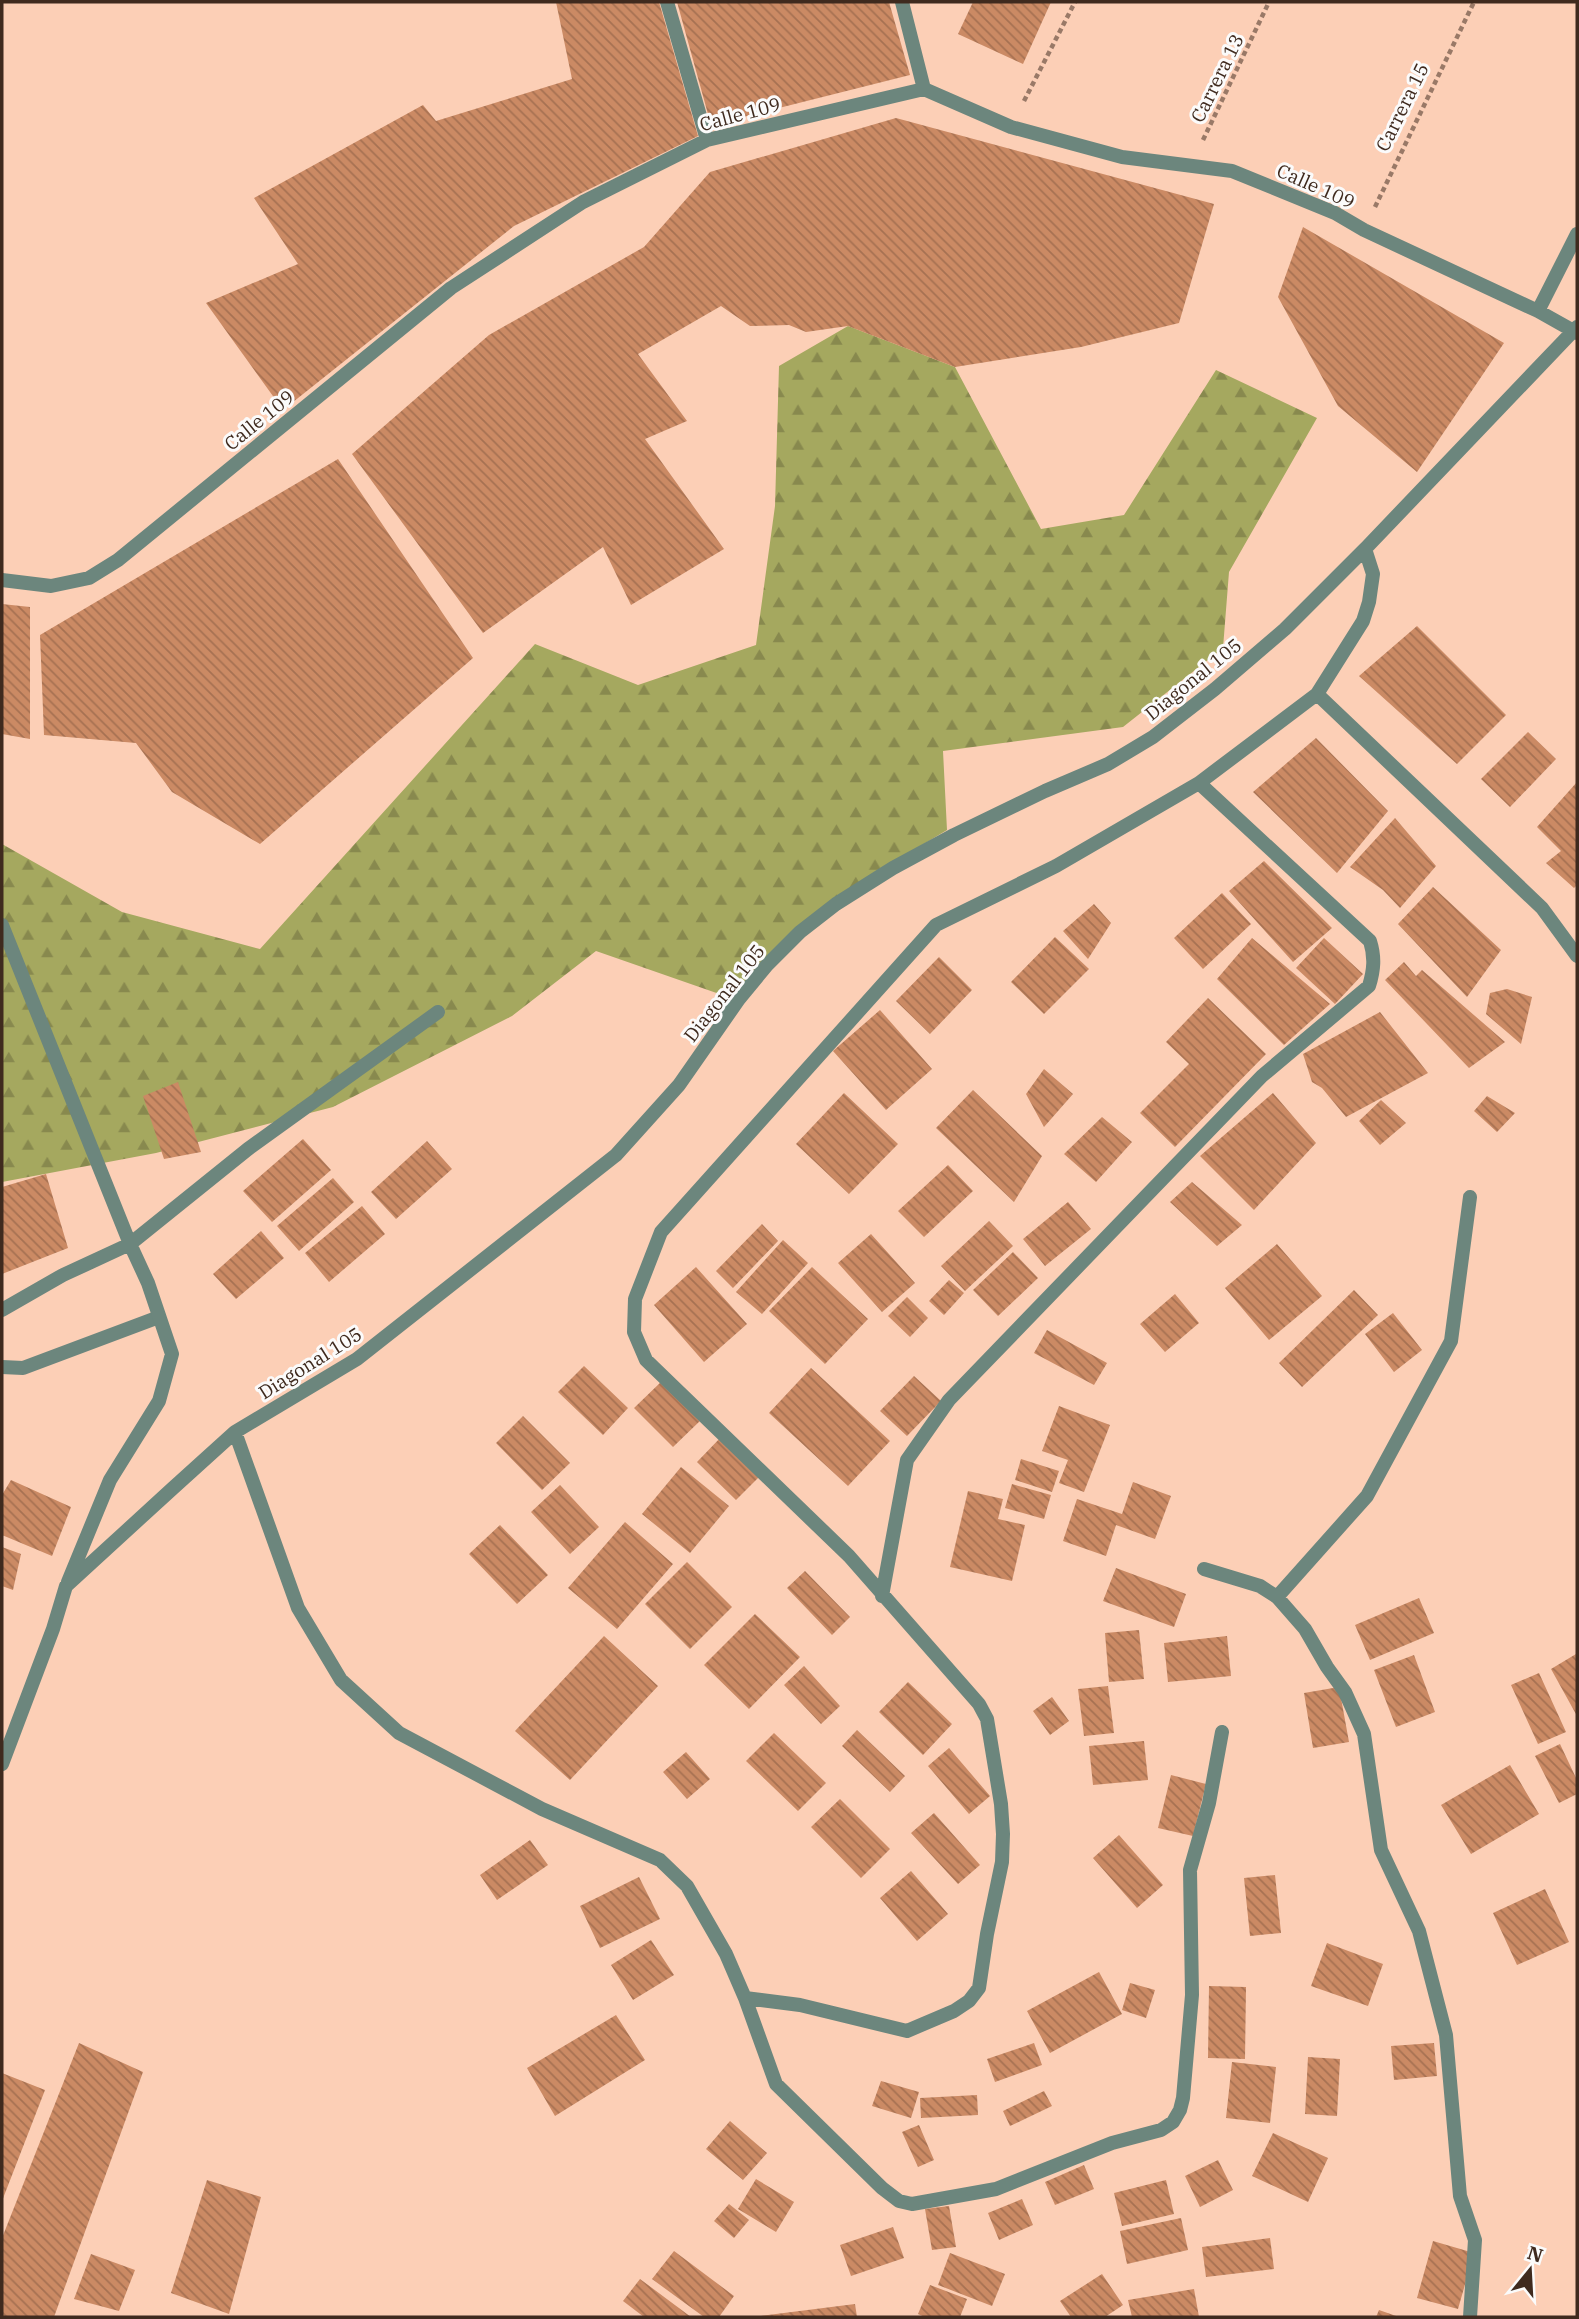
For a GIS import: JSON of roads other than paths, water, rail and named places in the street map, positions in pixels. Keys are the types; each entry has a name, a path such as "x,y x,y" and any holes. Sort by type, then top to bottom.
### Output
{"street":[{"path":"667,2 707,140"},
{"path":"902,2 924,89"},
{"name":"Calle 109","path":"2,580 51,586 89,578 118,560 452,288 583,202 707,140 924,89 1011,127 1122,157 1232,171 1335,213 1364,230 1576,330"},
{"path":"1538,311 1577,234"},
{"name":"Diagonal 105","path":"66,1586 235,1432 357,1359 616,1155 679,1085 739,999 767,965 800,932 836,904 893,868 954,835 1108,764 1153,737 1215,689 1284,629 1365,549 1576,330"},
{"path":"745,1998 800,2006 907,2031 954,2011 969,2001 979,1988 1002,1862 1001,1804 987,1719 979,1704 849,1556 646,1360 634,1332 635,1299 656,1243 661,1232 936,925 1056,866 1199,783 1317,694 1363,621 1373,574 1365,549"},
{"path":"1317,694 1542,908 1577,956"},
{"path":"882,1596 907,1460 950,1400 1262,1076 1369,986 1374,970 1374,953 1370,941 1199,783"},
{"path":"2,925 148,1283 172,1354 159,1401 110,1480 66,1586 53,1629 2,1764"},
{"path":"2,1310 63,1275 130,1244 248,1149 438,1012"},
{"path":"1277,1597 1367,1496 1451,1341 1470,1197"},
{"path":"2,1367 23,1368 159,1317"},
{"path":"235,1432 298,1608 341,1680 399,1733 542,1809 660,1860 687,1886 726,1954 776,2084 882,2188 906,2203 996,2189 1112,2143 1161,2130 1173,2122 1183,2098 1192,1995 1191,1870 1209,1803 1222,1732"},
{"path":"1204,1569 1260,1586 1277,1597 1305,1629 1345,1692 1364,1734 1381,1850 1419,1931 1446,2035 1460,2196 1475,2240 1470,2317"}]}
